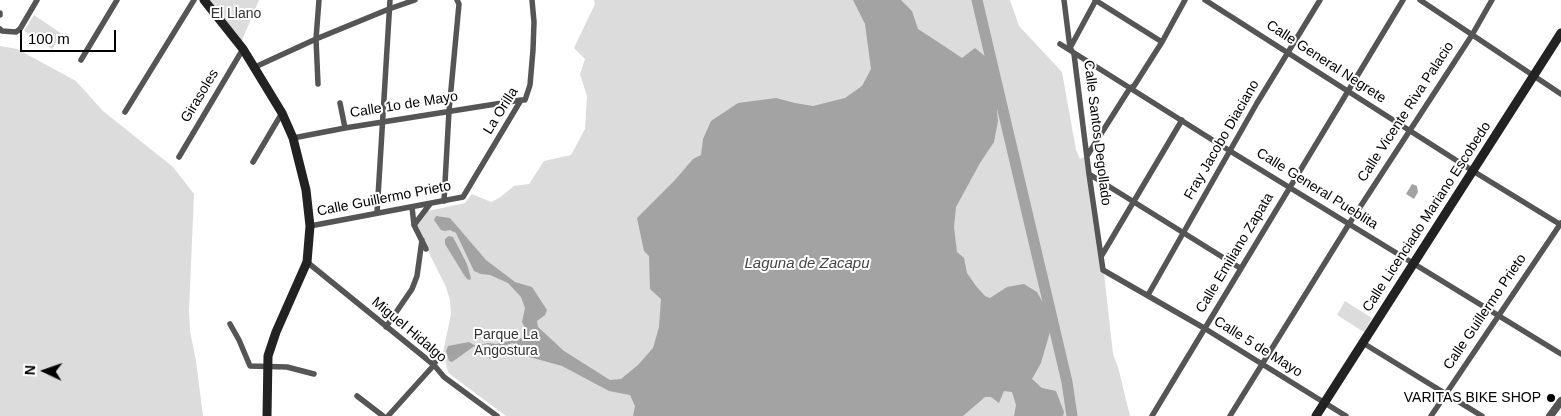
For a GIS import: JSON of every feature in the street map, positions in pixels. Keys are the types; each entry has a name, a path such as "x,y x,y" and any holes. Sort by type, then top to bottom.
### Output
{"main road":[{"path":"204,0 243,49 282,113 293,138 306,190 310,226 307,262 276,332 268,356 267,416"},
{"name":"Calle Licenciado Mariano Escobedo","path":"1316,416 1561,33"}],"street":[{"path":"0,29 2,31 16,32 20,29 37,0"},
{"path":"81,60 117,0"},
{"path":"126,112 194,0"},
{"path":"318,84 316,39 320,0"},
{"path":"377,213 390,0"},
{"path":"255,67 316,39 415,0"},
{"path":"444,201 449,111 459,4 457,0"},
{"name":"La Orilla","path":"463,197 521,100 525,100 530,85 534,22 532,0"},
{"name":"Calle Santos Degollado","path":"1064,0 1070,48 1074,54 1103,270"},
{"path":"1070,48 1096,0 1162,42"},
{"path":"1087,156 1162,42 1185,0"},
{"name":"Calle General Negrete","path":"1205,0 1348,92 1410,129 1473,171 1560,224"},
{"name":"Fray Jacobo Diaciano","path":"1148,295 1230,151 1320,0"},
{"name":"Calle Emiliano Zapata","path":"1152,416 1289,186 1403,0"},
{"path":"1420,0 1561,94"},
{"name":"Calle Vicente Riva Palacio","path":"1230,416 1349,224 1472,35 1492,0"},
{"name":"Calle General Pueblita","path":"1060,44 1230,151 1561,354"},
{"name":"Girasoles","path":"179,157 243,49"},
{"name":"Calle 1o de Mayo","path":"293,138 521,100"},
{"path":"340,103 345,128"},
{"path":"253,162 282,113"},
{"path":"1102,255 1182,120"},
{"path":"1089,174 1240,268"},
{"name":"Calle Guillermo Prieto","path":"310,226 463,197"},
{"path":"414,225 430,204"},
{"path":"412,207 414,225 426,249"},
{"name":"Calle Guillermo Prieto","path":"1431,416 1497,315 1560,224"},
{"path":"386,327 412,289 417,276 422,240"},
{"name":"Miguel Hidalgo","path":"307,262 434,365 444,377 497,416"},
{"name":"Calle 5 de Mayo","path":"1103,270 1204,328 1346,416"},
{"path":"230,324 250,366 287,367 314,374"},
{"path":"1363,343 1482,416"},
{"path":"388,416 434,365 438,356"},
{"path":"357,396 383,416"},
{"path":"1550,416 1561,400"}],"green space":[{"name":"El Llano","path":"204,0 259,0 240,45"},
{"name":"Parque La Angostura","path":"594,0 1010,0 1019,26 1062,72 1076,150 1080,159 1087,156 1102,255 1113,354 1130,416 506,416 451,375 448,372 443,352 451,314 450,300 446,287 416,227 428,211 465,203 472,194 491,202 514,186 529,184 544,161 571,155 585,129 587,96 580,74 585,59 574,48 595,4"},
{"path":"34,15 62,34 52,49 24,31"},
{"path":"0,46 17,49 76,81 103,111 173,167 194,194 189,311 190,331 203,416 0,416"},
{"path":"1345,301 1372,318 1364,332 1337,315"}],"water":[{"name":"Laguna de Zacapu","path":"853,0 901,0 912,11 918,29 962,58 975,48 986,57 996,98 998,121 994,142 956,207 954,227 957,252 964,258 967,273 985,296 990,298 1007,287 1024,284 1037,292 1047,310 1050,332 1041,363 1032,379 1042,388 1056,391 1064,412 1063,416 1014,416 1016,405 1012,392 1004,391 999,403 991,397 985,397 963,416 633,416 635,406 630,395 609,391 562,366 522,355 513,343 503,346 500,352 490,359 483,347 490,344 488,344 473,347 452,362 449,361 446,351 448,346 469,342 476,346 488,343 496,344 522,338 526,330 522,322 525,308 521,297 508,283 490,275 474,271 456,233 450,230 441,230 434,220 436,216 450,218 486,260 515,282 532,287 547,310 545,315 537,321 538,327 564,351 610,380 621,379 638,365 653,348 659,327 661,299 650,289 649,256 644,251 637,218 693,159 701,155 703,139 711,121 738,103 776,98 813,106 845,98 862,86 871,69 865,24"},
{"path":"1412,184 1417,186 1418,192 1414,199 1406,194"},
{"path":"449,236 453,237 467,264 470,280 464,275 445,244 445,239"}],"waterway":[{"path":"977,0 1067,382 1072,416"}],"place":[{"name":"VARITAS BIKE SHOP","path":"1551,398"}]}
